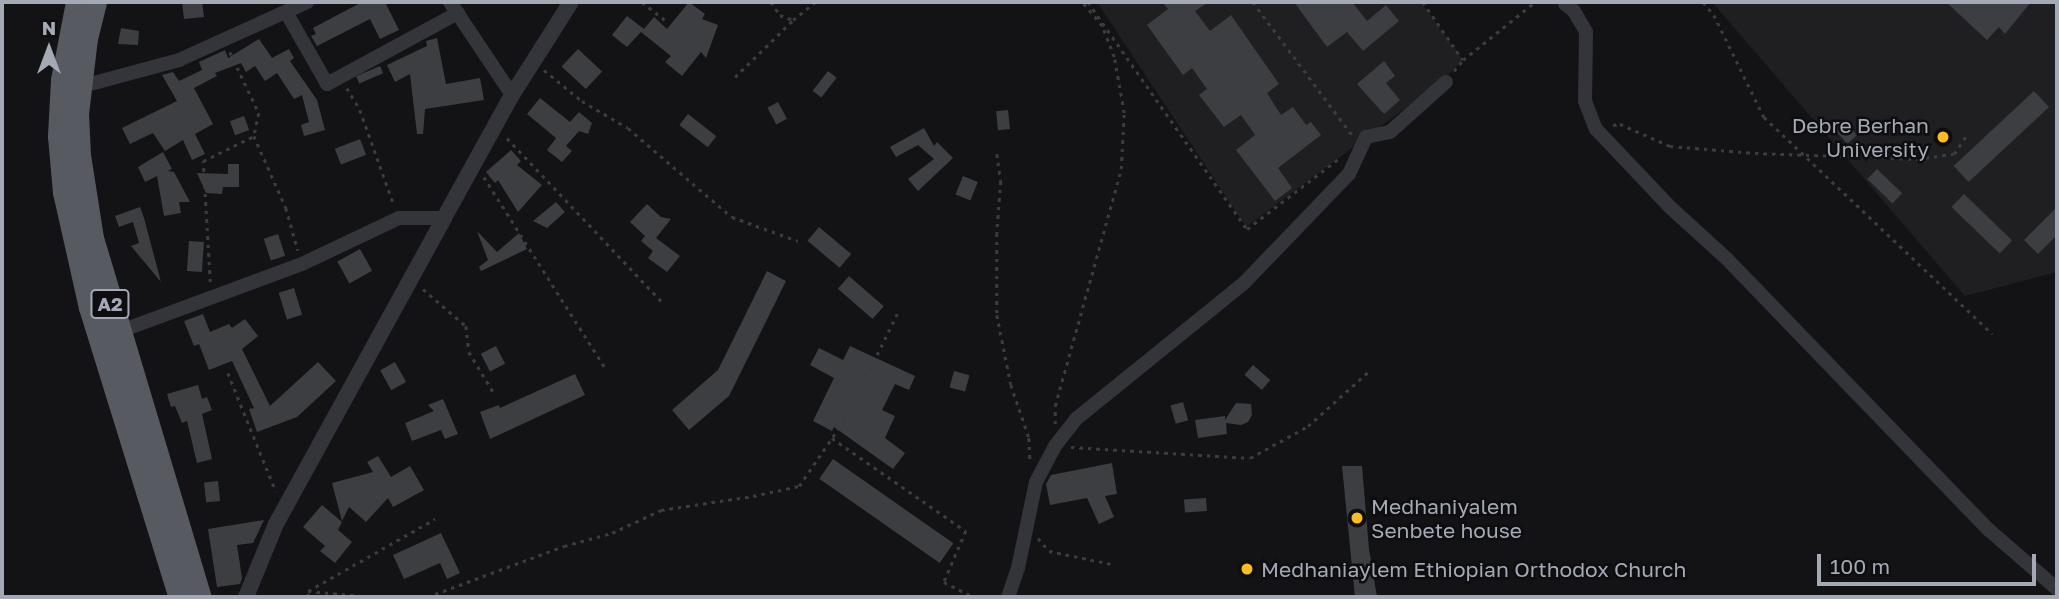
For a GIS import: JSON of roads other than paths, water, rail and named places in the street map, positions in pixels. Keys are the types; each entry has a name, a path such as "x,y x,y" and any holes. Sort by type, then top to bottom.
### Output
{"highway":[{"name":"A2","path":"76,2 62,80 59,136 64,192 90,307 180,597"},
{"name":"A2","path":"95,2 79,87 77,113 84,192 92,238 118,332 200,597"}],"street":[{"path":"79,87 178,60 307,2"},
{"path":"246,597 284,511 474,162 512,95 571,2"},
{"path":"1565,4 1574,11 1586,32 1585,102 1596,129 1671,208 1727,259 1989,530 2057,589"},
{"path":"286,12 327,84 454,8 512,95"},
{"path":"1008,597 1018,568 1036,482 1055,446 1076,419 1244,283 1349,174 1366,137 1390,132 1446,82"},
{"path":"118,332 302,264 399,218 444,218"}],"place":[{"name":"Debre Berhan University","path":"1943,137"},
{"name":"Medhaniyalem Senbete house","path":"1357,518"},
{"name":"Medhaniaylem Ethiopian Orthodox Church","path":"1247,569"}]}
